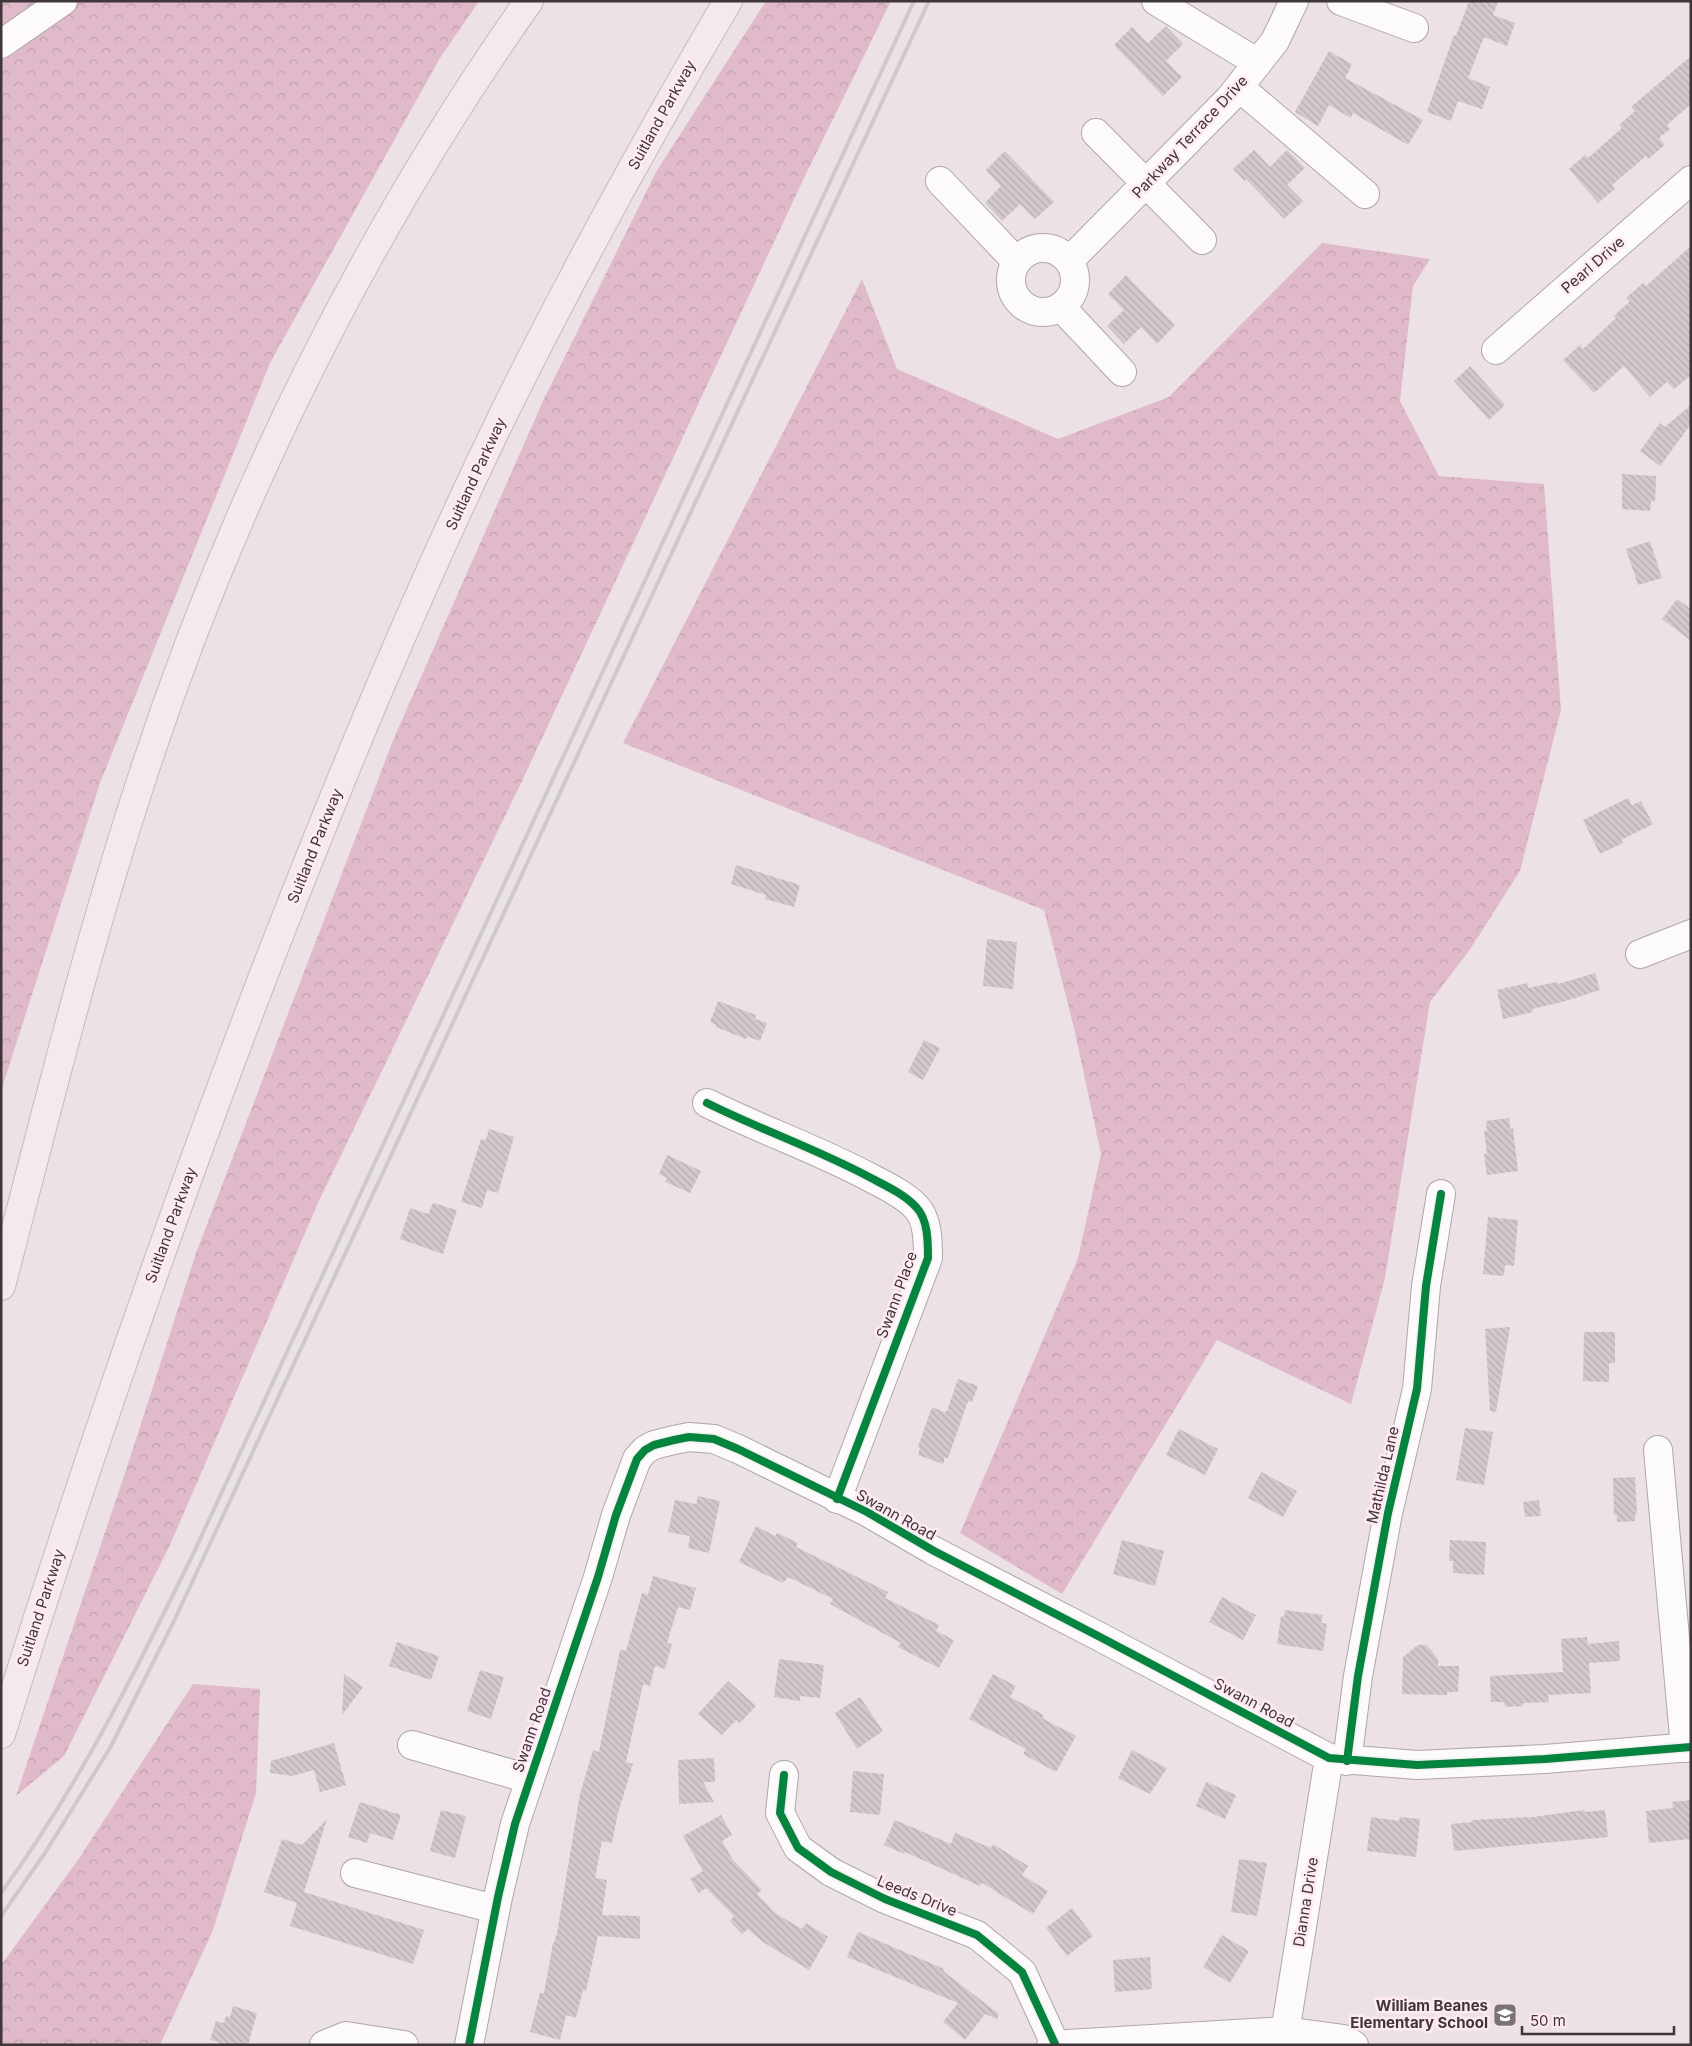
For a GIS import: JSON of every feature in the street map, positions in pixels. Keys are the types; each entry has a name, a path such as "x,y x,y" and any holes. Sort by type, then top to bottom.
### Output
{"highway":[{"path":"1,1286 113,868 150,752 205,604 269,455 342,308 456,111 529,1"},
{"name":"Suitland Parkway","path":"1,1734 109,1399 177,1206 274,950 371,710 448,533 527,367 654,128 728,1"}],"street":[{"path":"1,44 62,1"},
{"path":"1156,1 1258,63"},
{"name":"Parkway Terrace Drive","path":"1070,260 1240,87 1275,41 1294,1"},
{"path":"1341,1 1414,28"},
{"path":"1240,87 1365,194"},
{"path":"1096,132 1202,240"},
{"name":"Pearl Drive","path":"1496,350 1691,180"},
{"path":"940,181 1016,261"},
{"path":"1038,247 1052,248 1070,260 1077,278 1074,291 1067,303 1056,310 1042,312 1029,308 1018,300 1012,288 1011,274 1016,261 1026,252 1038,247"},
{"path":"1061,307 1122,372"},
{"path":"1640,954 1691,934"},
{"name":"Swann Place","path":"707,1103 750,1125 787,1138 838,1160 898,1193 917,1208 925,1226 928,1258 837,1499"},
{"name":"Mathilda Lane","path":"1338,1760 1358,1676 1388,1513 1417,1389 1426,1286 1441,1194"},
{"name":"Swann Road","path":"469,2045 495,1909 515,1824 592,1596 616,1515 637,1459 654,1445 689,1437 714,1439 867,1512 934,1552 1338,1760 1417,1765 1546,1759 1688,1747"},
{"path":"1658,1450 1688,1747"},
{"path":"412,1746 529,1779"},
{"name":"Dianna Drive","path":"1284,2038 1338,1760"},
{"name":"Leeds Drive","path":"784,1775 780,1813 798,1848 831,1872 885,1899 977,1935 1022,1972 1053,2044"},
{"path":"355,1873 495,1909"},
{"path":"324,2045 346,2036 404,2045"},
{"path":"1053,2044 1284,2038 1344,2039 1354,2045"}],"green space":[{"path":"1,1 479,1 440,58 270,363 100,783 1,1091"},
{"path":"766,1 891,1 804,178 522,781 318,1203 170,1545 64,1756 16,1796 127,1467 196,1253 394,738 543,401 656,172"},
{"path":"1322,243 1430,259 1413,286 1400,401 1439,476 1544,484 1561,710 1520,871 1471,948 1430,1002 1385,1278 1351,1404 1217,1340 1062,1594 960,1533 1078,1258 1101,1154 1074,1028 1044,910 623,743 862,279 897,369 1058,439 1169,397"},
{"path":"193,1684 260,1689 256,1793 213,1930 160,2045 1,2045 1,1965 78,1860"}],"building":[{"path":"1469,1 1498,1 1493,15 1515,23 1507,46 1484,37 1468,78 1490,87 1482,109 1458,101 1451,121 1427,112 1454,35 1456,36"},
{"path":"1166,26 1183,44 1166,61 1182,77 1163,96 1114,45 1132,27 1148,43"},
{"path":"1329,51 1352,64 1345,78 1423,120 1408,145 1353,113 1351,118 1329,105 1318,126 1295,112"},
{"path":"1691,56 1691,104 1667,125 1670,129 1659,138 1665,145 1648,159 1646,156 1612,185 1615,189 1598,203 1569,169 1585,155 1588,158 1622,128 1619,125 1635,111 1631,107"},
{"path":"1254,150 1270,167 1287,150 1305,168 1287,185 1303,201 1284,219 1246,179 1245,181 1233,169"},
{"path":"1005,151 1054,202 1035,219 1020,204 1002,221 985,203 1001,186 986,170"},
{"path":"1691,246 1691,375 1674,389 1667,382 1650,397 1624,366 1594,393 1563,360 1580,345 1583,349 1616,318 1614,316 1630,301 1626,298 1643,283 1646,286"},
{"path":"1126,275 1175,325 1157,344 1141,327 1124,344 1107,326 1124,310 1108,294"},
{"path":"1470,366 1505,405 1489,420 1454,381"},
{"path":"1691,405 1691,424 1660,466 1640,451 1660,423 1665,427"},
{"path":"1622,474 1656,476 1655,502 1651,501 1650,511 1622,509"},
{"path":"1650,541 1662,578 1638,585 1626,549"},
{"path":"1677,599 1691,609 1691,641 1662,619"},
{"path":"1628,798 1632,805 1641,801 1653,824 1621,840 1623,843 1600,854 1583,820"},
{"path":"736,865 800,885 794,907 765,899 766,895 731,884"},
{"path":"987,939 1017,942 1013,989 983,986"},
{"path":"1595,973 1600,990 1532,1009 1533,1012 1503,1019 1497,990 1527,983 1528,988 1557,982 1558,984"},
{"path":"718,1001 756,1015 755,1019 767,1023 760,1041 747,1036 746,1039 716,1027 716,1025 710,1022"},
{"path":"924,1040 940,1048 923,1080 908,1072"},
{"path":"1509,1118 1510,1129 1513,1128 1518,1171 1487,1175 1484,1154 1487,1154 1484,1131 1487,1131 1486,1121"},
{"path":"489,1129 514,1137 498,1193 487,1190 482,1208 461,1202 481,1139 486,1140"},
{"path":"667,1155 701,1171 690,1193 665,1182 667,1178 659,1174"},
{"path":"433,1203 457,1210 443,1254 400,1239 410,1208 428,1214"},
{"path":"1488,1217 1518,1220 1514,1266 1505,1265 1504,1276 1483,1274"},
{"path":"1510,1327 1496,1412 1490,1411 1485,1329"},
{"path":"1584,1332 1615,1332 1615,1363 1609,1363 1609,1382 1583,1381"},
{"path":"958,1379 978,1386 972,1402 968,1401 948,1458 945,1457 943,1464 918,1455 920,1448 918,1447 932,1407 944,1412 947,1411"},
{"path":"1465,1428 1493,1432 1484,1485 1456,1480"},
{"path":"1179,1429 1218,1449 1205,1475 1166,1455"},
{"path":"1261,1472 1297,1491 1283,1517 1248,1498"},
{"path":"1635,1477 1637,1514 1635,1514 1635,1521 1617,1522 1617,1515 1614,1515 1613,1478"},
{"path":"698,1496 720,1501 709,1553 688,1548 690,1536 668,1532 675,1500 696,1504"},
{"path":"1539,1500 1541,1516 1525,1517 1523,1502"},
{"path":"756,1526 775,1536 777,1533 798,1543 796,1547 888,1592 885,1598 939,1625 936,1631 954,1640 939,1668 898,1647 901,1643 830,1604 833,1599 788,1577 783,1583 739,1562"},
{"path":"1122,1540 1164,1551 1155,1586 1113,1574"},
{"path":"1450,1540 1486,1542 1484,1575 1453,1573 1453,1561 1449,1561"},
{"path":"653,1576 696,1588 690,1610 678,1607 667,1643 672,1644 665,1669 655,1666 650,1686 643,1684 626,1762 633,1764 618,1813 612,1843 602,1841 595,1878 607,1880 602,1915 640,1916 640,1939 598,1936 586,1991 583,1990 576,2018 566,2015 560,2040 530,2032 540,1993 544,1993 553,1943 557,1933 580,1794 593,1750 599,1752 620,1650 626,1651 642,1593 648,1595"},
{"path":"1222,1597 1256,1615 1243,1640 1209,1622"},
{"path":"1285,1610 1323,1615 1321,1623 1327,1624 1323,1651 1277,1644 1281,1616 1284,1617"},
{"path":"1587,1637 1588,1644 1619,1641 1620,1661 1589,1663 1591,1693 1548,1695 1549,1702 1523,1703 1523,1706 1506,1707 1503,1702 1491,1702 1490,1676 1563,1672 1561,1639"},
{"path":"397,1642 439,1656 431,1680 389,1666"},
{"path":"1418,1645 1426,1645 1432,1651 1438,1660 1438,1666 1459,1666 1458,1692 1447,1692 1447,1695 1402,1694 1403,1657"},
{"path":"779,1659 824,1665 820,1698 800,1696 800,1701 774,1697"},
{"path":"480,1670 504,1677 491,1719 467,1711"},
{"path":"344,1674 363,1687 342,1715"},
{"path":"993,1674 1016,1686 1010,1697 1044,1715 1042,1718 1076,1736 1056,1772 1023,1754 1026,1749 969,1719"},
{"path":"728,1681 756,1706 740,1723 736,1720 722,1735 698,1714"},
{"path":"860,1697 883,1731 857,1749 835,1713"},
{"path":"334,1743 346,1785 320,1792 314,1770 292,1776 270,1773 271,1761"},
{"path":"1132,1750 1167,1768 1150,1794 1118,1778"},
{"path":"714,1758 715,1782 703,1782 714,1802 679,1804 678,1760"},
{"path":"853,1771 884,1774 880,1815 850,1812"},
{"path":"1206,1782 1236,1795 1225,1819 1196,1806"},
{"path":"1691,1800 1691,1839 1649,1843 1646,1811 1673,1808 1672,1802"},
{"path":"360,1802 401,1815 393,1840 370,1833 367,1843 348,1837"},
{"path":"441,1810 466,1816 455,1858 430,1851"},
{"path":"1584,1810 1585,1812 1605,1810 1608,1837 1454,1851 1451,1824 1472,1822 1472,1820 1533,1817"},
{"path":"721,1815 732,1835 722,1841 733,1860 762,1890 757,1894 775,1913 802,1929 806,1923 828,1937 809,1970 763,1942 748,1929 742,1934 730,1921 734,1916 706,1888 699,1893 690,1879 703,1871 683,1836"},
{"path":"1371,1817 1399,1821 1400,1817 1420,1819 1416,1857 1367,1851"},
{"path":"327,1819 304,1892 424,1930 413,1964 290,1926 297,1903 264,1892 282,1839 302,1845"},
{"path":"895,1820 951,1844 955,1833 991,1848 993,1844 1028,1866 1022,1875 1048,1891 1033,1914 982,1883 980,1886 905,1852 904,1854 884,1845"},
{"path":"1239,1859 1267,1863 1257,1916 1231,1912"},
{"path":"1072,1908 1093,1936 1067,1956 1046,1928"},
{"path":"858,1932 944,1969 943,1971 999,2014 997,2019 985,2014 965,2040 943,2022 958,2003 847,1957"},
{"path":"1222,1935 1249,1951 1230,1983 1203,1967"},
{"path":"1150,1957 1152,1989 1115,1992 1113,1960"},
{"path":"233,2006 257,2013 248,2045 218,2045 219,2042 210,2040 216,2021 224,2023 226,2016 230,2017"}],"railway":[{"path":"1,1893 56,1811 106,1726 195,1550 914,1"},
{"path":"1,1916 45,1853 110,1748 174,1621 929,1"}],"cycle path":[{"path":"707,1103 830,1158 889,1187 916,1207 925,1224 928,1258 837,1499"},
{"path":"1347,1761 1358,1676 1388,1513 1417,1389 1426,1286 1441,1194"},
{"path":"469,2045 498,1897 515,1824 598,1577 616,1515 637,1459 645,1450 654,1445 674,1440 689,1437 714,1439 738,1449 867,1512 934,1551 1329,1758 1417,1765 1545,1759 1691,1747"},
{"path":"784,1775 780,1813 798,1848 831,1872 885,1899 977,1935 1022,1972 1055,2044"}],"place":[{"name":"William Beanes Elementary School","path":"1505,2015"}]}
